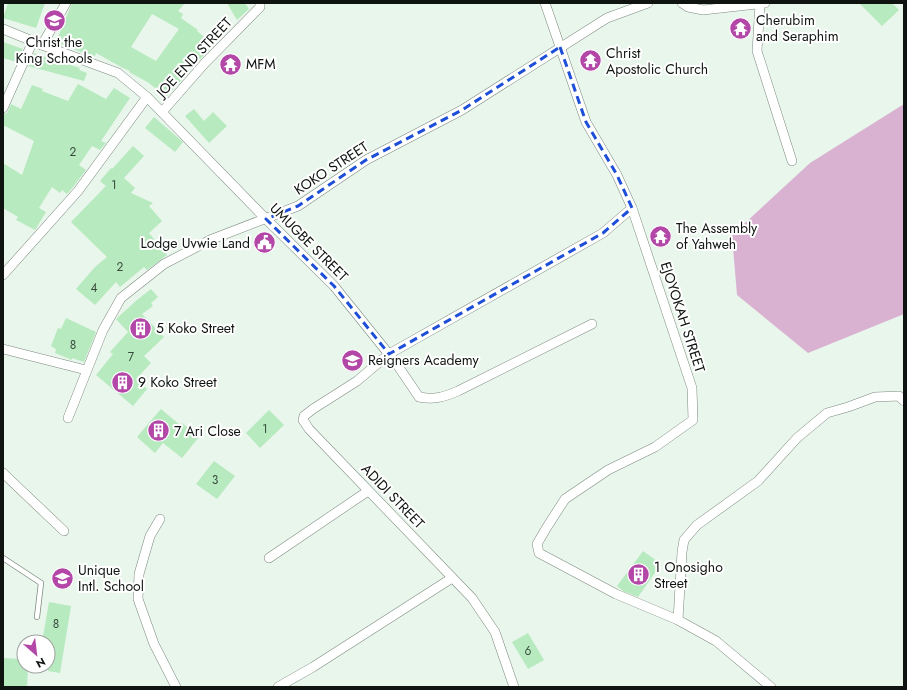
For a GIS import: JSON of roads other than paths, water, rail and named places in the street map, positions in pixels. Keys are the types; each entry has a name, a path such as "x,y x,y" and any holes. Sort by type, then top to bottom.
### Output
{"street":[{"path":"42,46 66,3"},
{"name":"JOE END STREET","path":"162,112 260,7 260,3"},
{"name":"EJOYOKAH STREET","path":"545,3 586,122 617,175 632,208 692,388 693,420 655,447 608,470 565,499 538,544 539,553 616,594 678,620"},
{"name":"KOKO STREET","path":"68,418 103,330 121,298 164,264 210,240 298,206 366,160 462,110 607,18 648,3"},
{"path":"682,3 688,7 703,10 763,3 757,51 792,161"},
{"name":"UMUGBE STREET","path":"3,28 42,46 118,73 147,97 334,286 389,354 419,397 430,399 444,397 592,324"},
{"path":"3,108 33,41"},
{"path":"3,275 78,191 147,97"},
{"path":"389,354 603,233 632,208"},
{"path":"3,349 86,370"},
{"name":"ADIDI STREET","path":"389,354 357,381 313,409 304,416 304,420 309,429 472,598 495,632 514,687"},
{"path":"771,687 716,641 678,620 684,540 697,525 758,481 798,438 827,413 875,397 899,396 903,399"},
{"path":"3,472 64,531"},
{"path":"269,558 368,491"},
{"path":"160,518 150,536 139,574 138,599 154,644 176,687"},
{"path":"278,687 313,667 452,578"}],"lane":[{"path":"3,558 41,583 36,617"}],"place":[{"name":"Christ the King Schools","path":"54,20"},
{"name":"Cherubim and Seraphim","path":"740,28"},
{"name":"Christ Apostolic Church","path":"591,61"},
{"name":"MFM","path":"230,64"},
{"name":"The Assembly of Yahweh","path":"660,236"},
{"name":"Lodge Uvwie Land","path":"265,243"},
{"name":"5 Koko Street","path":"140,328"},
{"name":"Reigners Academy","path":"353,360"},
{"name":"9 Koko Street","path":"122,382"},
{"name":"7 Ari Close","path":"158,431"},
{"name":"1 Onosigho Street","path":"639,575"},
{"name":"Unique Intl. School","path":"63,578"}]}
